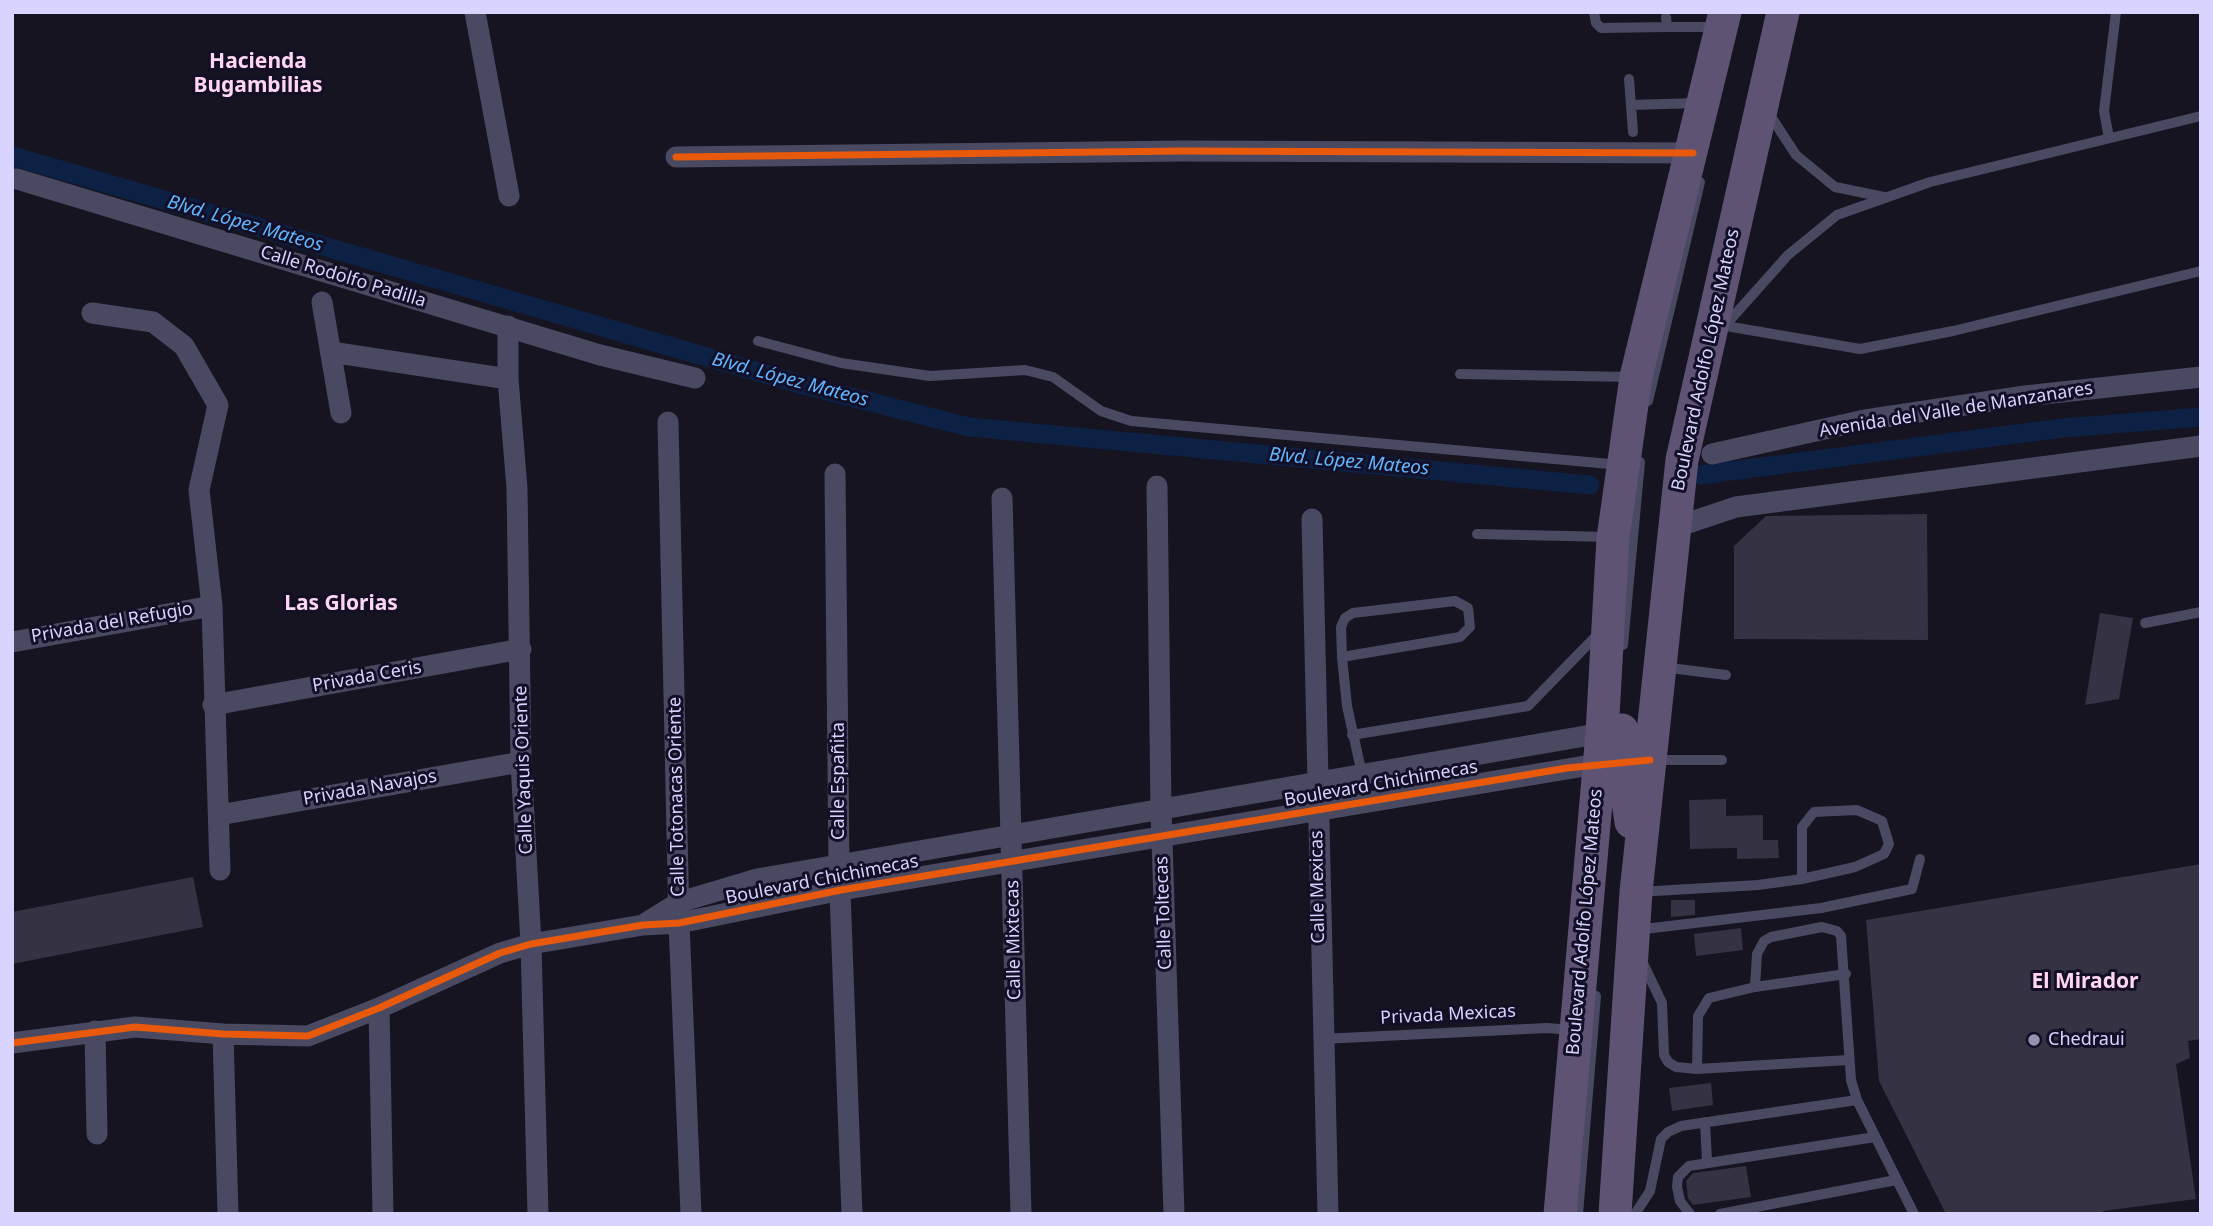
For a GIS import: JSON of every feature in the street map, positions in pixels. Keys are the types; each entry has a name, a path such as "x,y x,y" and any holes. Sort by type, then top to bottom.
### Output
{"main road":[{"name":"Boulevard Adolfo López Mateos","path":"1581,1212 1564,1163 1576,1030 1624,764 1660,666 1666,524 1716,336 1783,12"},
{"name":"Boulevard Adolfo López Mateos","path":"1615,1214 1636,892 1624,764 1606,626 1613,537 1633,458 1636,377 1698,162 1704,102 1723,20"}],"street":[{"path":"475,12 509,196"},
{"path":"676,158 1183,151 1698,162"},
{"name":"Calle Rodolfo Padilla","path":"17,179 600,355 695,378"},
{"path":"321,302 341,413"},
{"path":"92,313 153,322 184,346 218,405 199,490 212,606 219,870"},
{"name":"Calle Yaquis Oriente","path":"508,326 508,379 517,488 521,762 531,944 538,1214"},
{"path":"331,352 508,379"},
{"name":"Avenida del Valle de Manzanares","path":"1713,454 1865,420 2025,396 2201,377"},
{"name":"Calle Totonacas Oriente","path":"668,422 679,913 691,1214"},
{"path":"1666,524 1736,506 2201,446"},
{"name":"Calle Españita","path":"835,474 839,866 852,1214"},
{"name":"Calle Toltecas","path":"1157,486 1161,810 1174,1214"},
{"name":"Calle Mixtecas","path":"1002,498 1021,1214"},
{"name":"Calle Mexicas","path":"1312,519 1316,811 1328,1214"},
{"name":"Privada del Refugio","path":"12,642 85,626 212,606"},
{"name":"Privada Ceris","path":"213,705 521,649"},
{"name":"Privada Navajos","path":"219,815 521,762"},
{"name":"Boulevard Chichimecas","path":"679,913 726,886 1362,774 1624,764"},
{"name":"Boulevard Chichimecas","path":"12,1043 135,1027 223,1034 308,1036 379,1008 446,975 500,953 531,944 643,925 679,913 841,890 1316,811 1624,764"},
{"path":"379,1008 383,1214"},
{"path":"95,1031 97,1134"},
{"path":"223,1034 229,1214"}],"lane":[{"path":"1594,12 1596,23 1601,28 1723,20"},
{"path":"2109,138 2104,111 2116,12"},
{"path":"1629,79 1633,132"},
{"path":"1631,105 1704,102"},
{"path":"1763,103 1796,156 1835,187 1887,198"},
{"path":"1716,336 1788,255 1837,215 1930,182 2201,116"},
{"path":"1646,417 1698,162"},
{"path":"1716,336 1860,349 1953,331 2201,271"},
{"path":"758,341 841,363 930,376 1025,370 1053,376 1101,411 1131,421 1633,458 1622,661"},
{"path":"1460,374 1636,377"},
{"path":"1477,534 1613,537"},
{"path":"1342,657 1460,637 1471,627 1468,608 1455,601 1348,615 1342,622 1342,657 1352,735 1362,774"},
{"path":"2145,623 2201,612"},
{"path":"1352,735 1528,706 1606,626"},
{"path":"1660,666 1726,676"},
{"path":"1624,764 1722,760"},
{"path":"1636,892 1758,885 1802,879 1855,867 1884,854 1889,844 1882,821 1857,810 1827,809 1814,812 1802,827 1802,879"},
{"path":"1848,1060 1698,1069 1676,1067 1668,1062 1664,1055 1662,1003 1633,937 1821,908 1912,890 1920,859"},
{"path":"1755,987 1758,954 1764,941 1822,927 1830,927 1841,936 1846,974 1848,1060 1857,1100 1914,1214"},
{"path":"1698,1069 1698,1016 1702,1004 1720,994 1846,974"},
{"path":"1581,1212 1596,987"},
{"name":"Privada Mexicas","path":"1322,1039 1547,1028 1576,1030"},
{"path":"1581,1212 1613,1052"},
{"path":"1636,1214 1650,1191 1661,1139 1681,1125 1857,1100"},
{"path":"1705,1122 1707,1161"},
{"path":"1690,1214 1680,1201 1678,1177 1689,1166 1707,1161 1875,1137"},
{"path":"1720,1214 1896,1180"}],"building":[{"path":"1927,514 1928,640 1734,639 1734,546 1766,516"},
{"path":"2100,613 2133,618 2119,699 2085,705"},
{"path":"1726,799 1726,816 1763,815 1763,840 1778,840 1779,858 1737,859 1737,848 1690,849 1689,800"},
{"name":"Chedraui","path":"2201,864 2201,1039 2188,1041 2190,1058 2176,1064 2196,1199 2103,1211 2104,1214 1946,1214 1879,1081 1866,920"},
{"path":"193,877 203,927 12,964 12,912"},
{"path":"1671,900 1695,900 1695,915 1671,917"},
{"path":"1741,928 1743,950 1696,956 1694,934"},
{"path":"1711,1083 1713,1105 1672,1111 1669,1088"},
{"path":"1746,1166 1751,1197 1693,1205 1688,1198 1686,1181 1693,1173"}],"waterway":[{"name":"Blvd. López Mateos","path":"12,156 800,384 969,427 1590,485"},
{"path":"1700,475 2063,428 2201,417"}],"cycle path":[{"path":"676,157 1183,151 1693,153"},
{"path":"12,1043 135,1027 223,1034 308,1036 379,1008 500,953 531,944 643,925 679,923 841,890 1567,768 1650,760"}],"place":[{"name":"Chedraui","path":"2034,1040"}],"district":[{"name":"Hacienda Bugambilias","path":"258,74"},
{"name":"Las Glorias","path":"341,604"},
{"name":"El Mirador","path":"2085,982"}]}
